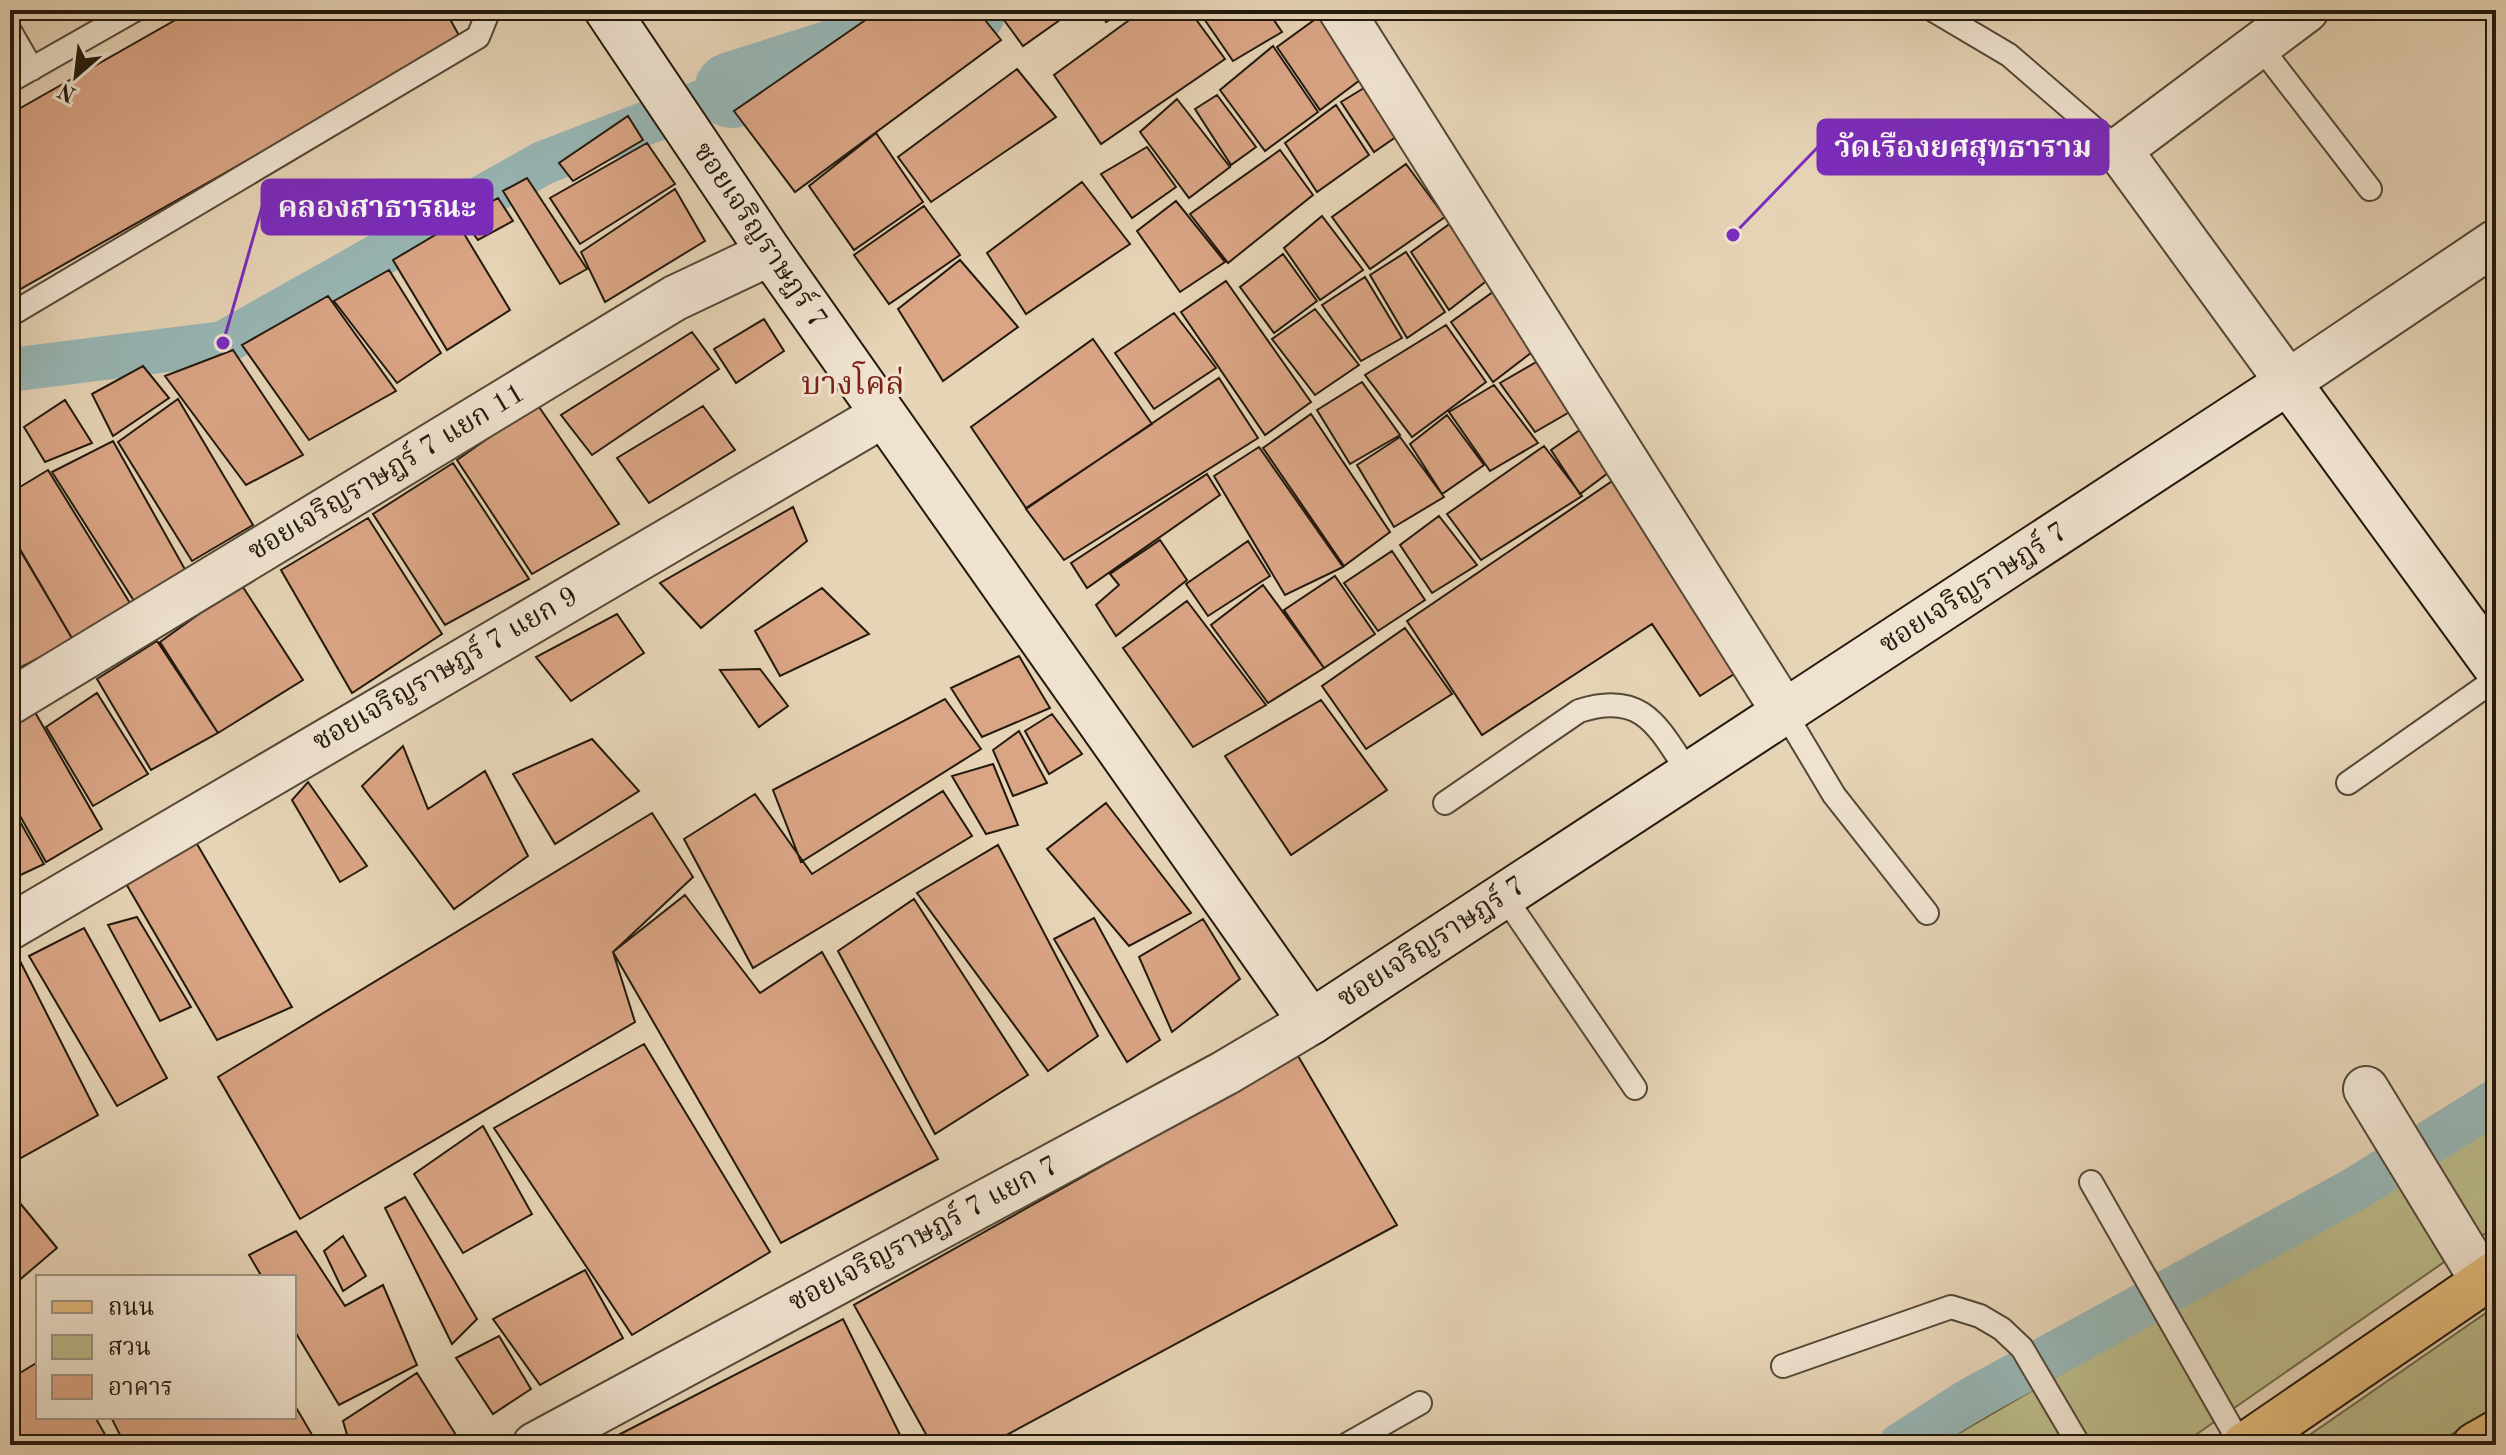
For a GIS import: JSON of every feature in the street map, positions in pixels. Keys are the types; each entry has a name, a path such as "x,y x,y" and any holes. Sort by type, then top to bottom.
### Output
{"main road":[{"path":"2243,1445 2489,1277"},
{"path":"2475,1445 2496,1433"}],"street":[{"path":"2306,10 2119,150 2496,667"},
{"path":"1357,16 1785,713"},
{"name":"ซอยเจริญราษฎร์ 7","path":"615,23 770,253 1311,1022 2288,382 2496,242"},
{"name":"ซอยเจริญราษฎร์ 7 แยก 11","path":"10,702 675,298 770,253"},
{"name":"ซอยเจริญราษฎร์ 7 แยก 9","path":"10,927 883,415"},
{"name":"ซอยเจริญราษฎร์ 7 แยก 7","path":"535,1445 1225,1073 1311,1022"},
{"path":"2366,1089 2425,1185 2489,1277"}],"lane":[{"path":"10,81 135,10"},
{"path":"10,315 478,37 491,13 489,10"},
{"path":"1933,10 2009,55 2119,150"},
{"path":"10,31 32,69"},
{"path":"2259,45 2370,189"},
{"path":"2348,783 2496,679"},
{"path":"1445,803 1579,711 1604,703 1628,705 1653,720 1690,775"},
{"path":"1785,713 1834,795 1927,913"},
{"path":"1504,896 1635,1088"},
{"path":"2091,1182 2243,1445"},
{"path":"1783,1366 1951,1307 1991,1322 2022,1348 2079,1445"},
{"path":"1346,1445 1420,1403"}],"green space":[{"path":"2496,1114 2496,1226 2181,1445 1939,1445 2394,1179"},
{"path":"2496,1306 2496,1409 2432,1445 2295,1445"}],"building":[{"path":"193,10 445,10 461,39 10,295 10,114"},
{"path":"880,10 977,10 1001,40 795,192 734,111"},
{"path":"1008,10 1074,10 1023,46 1001,16"},
{"path":"1101,10 1127,10 1106,22"},
{"path":"1143,10 1189,10 1225,59 1101,144 1054,75"},
{"path":"1198,10 1267,10 1282,32 1233,61"},
{"path":"1328,10 1372,71 1320,110 1277,47"},
{"path":"1273,46 1318,112 1265,151 1220,90"},
{"path":"1017,69 1056,117 931,202 898,157"},
{"path":"1377,80 1409,128 1374,152 1341,102"},
{"path":"1217,95 1256,147 1231,165 1195,109"},
{"path":"1177,99 1230,167 1189,198 1140,132"},
{"path":"1336,105 1369,155 1317,192 1285,143"},
{"path":"628,116 643,140 573,181 559,163"},
{"path":"876,133 923,202 854,250 809,186"},
{"path":"647,143 675,184 580,244 550,198"},
{"path":"1147,147 1176,187 1132,218 1101,174"},
{"path":"1280,150 1313,195 1228,263 1190,214"},
{"path":"1406,164 1445,217 1370,269 1332,217"},
{"path":"527,178 587,269 560,284 503,191"},
{"path":"1082,182 1130,244 1026,314 987,253"},
{"path":"675,189 705,241 605,302 581,252"},
{"path":"498,198 513,221 478,240 462,219"},
{"path":"1176,201 1225,262 1180,292 1137,231"},
{"path":"924,206 960,255 889,304 854,255"},
{"path":"1322,216 1363,270 1320,300 1284,248"},
{"path":"1459,217 1498,272 1449,310 1411,252"},
{"path":"457,222 510,310 447,350 393,260"},
{"path":"1406,252 1445,312 1407,338 1370,275"},
{"path":"1283,254 1317,301 1274,333 1240,287"},
{"path":"960,260 1018,327 943,381 898,309"},
{"path":"389,270 441,353 397,383 334,301"},
{"path":"1365,277 1402,338 1361,361 1322,305"},
{"path":"1226,281 1311,402 1265,435 1181,312"},
{"path":"1504,284 1540,346 1493,382 1451,322"},
{"path":"328,296 396,391 309,440 242,345"},
{"path":"1315,309 1359,365 1315,395 1272,339"},
{"path":"1174,313 1216,368 1154,409 1115,353"},
{"path":"764,319 784,351 736,383 714,349"},
{"path":"1446,325 1486,382 1412,437 1365,375"},
{"path":"692,332 719,369 592,455 561,415"},
{"path":"1093,339 1152,424 1026,508 971,427"},
{"path":"233,350 303,455 246,485 165,376"},
{"path":"1550,354 1580,406 1535,432 1500,383"},
{"path":"143,366 169,398 113,436 92,394"},
{"path":"1219,378 1258,438 1064,560 1026,509"},
{"path":"1362,382 1400,435 1350,464 1317,410"},
{"path":"1494,385 1538,443 1490,471 1449,412"},
{"path":"178,399 253,525 192,561 118,442"},
{"path":"65,400 92,443 45,462 24,427"},
{"path":"537,404 619,524 532,574 457,460"},
{"path":"703,406 735,450 649,503 617,458"},
{"path":"1311,414 1390,532 1344,566 1263,448"},
{"path":"1447,415 1484,465 1442,494 1410,444"},
{"path":"1590,423 1620,464 1580,494 1551,450"},
{"path":"1400,437 1444,497 1394,527 1357,465"},
{"path":"113,441 187,573 134,601 52,472"},
{"path":"1544,446 1582,496 1481,560 1447,514"},
{"path":"1259,447 1343,567 1285,595 1214,476"},
{"path":"453,463 529,579 445,625 373,514"},
{"path":"48,470 133,608 73,640 10,532 10,493"},
{"path":"1624,473 1745,667 1700,696 1652,624 1482,735 1407,621"},
{"path":"1207,474 1220,495 1087,588 1071,563"},
{"path":"793,507 807,541 701,628 660,583"},
{"path":"1439,516 1477,565 1432,593 1400,545"},
{"path":"368,518 442,634 352,693 281,570"},
{"path":"10,533 73,640 10,673"},
{"path":"1160,540 1187,580 1116,636 1096,605 1119,585 1110,574"},
{"path":"1248,541 1270,576 1208,616 1186,584"},
{"path":"1392,551 1425,600 1378,631 1344,583"},
{"path":"1335,576 1375,634 1324,668 1284,610"},
{"path":"241,584 303,680 218,733 160,642"},
{"path":"1263,585 1324,668 1268,703 1211,625"},
{"path":"822,588 869,634 780,676 755,631"},
{"path":"1187,601 1266,705 1193,747 1123,648"},
{"path":"617,614 644,653 571,701 536,657"},
{"path":"1405,628 1452,694 1366,749 1322,686"},
{"path":"157,641 218,733 151,770 97,679"},
{"path":"1019,656 1050,708 982,737 951,688"},
{"path":"760,669 788,706 759,727 720,670"},
{"path":"97,693 148,774 93,806 46,727"},
{"path":"945,699 981,749 801,862 773,790"},
{"path":"1321,700 1387,790 1291,855 1225,756"},
{"path":"32,707 102,829 46,862 10,798 10,720"},
{"path":"1052,714 1082,754 1049,774 1025,731"},
{"path":"1019,731 1047,783 1013,796 993,750"},
{"path":"592,739 639,791 555,844 513,774"},
{"path":"403,746 428,809 485,771 528,856 454,909 362,786"},
{"path":"993,764 1018,825 986,834 952,776"},
{"path":"308,782 367,866 340,882 292,800"},
{"path":"943,791 972,836 753,968 684,839 755,794 812,874"},
{"path":"1106,803 1191,913 1129,946 1047,849"},
{"path":"10,804 44,864 12,879 10,876"},
{"path":"652,813 693,877 613,952 635,1022 300,1219 218,1077"},
{"path":"190,832 292,1007 217,1040 125,882"},
{"path":"998,845 1098,1036 1048,1071 917,893"},
{"path":"685,895 760,993 822,952 938,1159 781,1243 613,952"},
{"path":"914,899 1028,1075 935,1134 838,951"},
{"path":"137,917 191,1007 160,1021 108,925"},
{"path":"1094,918 1160,1040 1127,1062 1054,939"},
{"path":"1203,919 1240,979 1172,1032 1139,957"},
{"path":"84,928 167,1078 117,1106 29,956"},
{"path":"16,953 98,1115 10,1164 10,957"},
{"path":"644,1044 770,1252 632,1335 494,1128"},
{"path":"1298,1056 1397,1225 988,1445 932,1445 854,1305"},
{"path":"483,1126 532,1214 463,1253 414,1174"},
{"path":"10,1191 57,1248 10,1288"},
{"path":"405,1197 477,1319 452,1344 385,1208"},
{"path":"296,1231 345,1306 383,1285 417,1365 339,1405 296,1333 296,1275 261,1275 249,1255"},
{"path":"343,1236 366,1276 343,1291 324,1251"},
{"path":"585,1270 623,1338 540,1385 493,1319"},
{"path":"843,1319 905,1445 599,1445"},
{"path":"499,1336 531,1389 493,1414 456,1358"},
{"path":"36,1363 36,1419 96,1419 111,1445 10,1445 10,1379"},
{"path":"417,1373 456,1435 435,1445 350,1445 343,1421"},
{"path":"296,1407 318,1445 125,1445 112,1419 296,1419"}],"waterway":[{"path":"732,90 949,21 968,10"},
{"path":"10,370 223,343 543,163 732,90"},
{"path":"1900,1445 1968,1401 2355,1189 2496,1101"}],"place":[{"name":"วัดเรืองยศสุทธาราม","path":"1733,235"},
{"name":"คลองสาธารณะ","path":"223,343"}],"district":[{"name":"บางโคล่","path":"853,386"}]}
